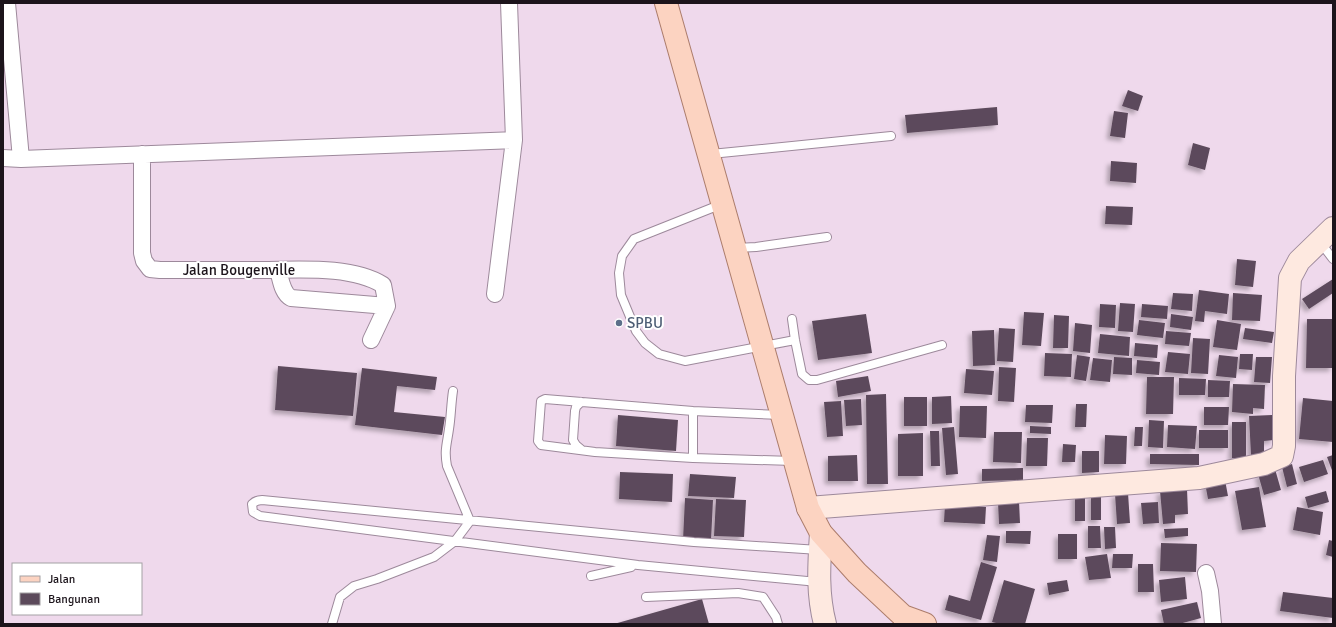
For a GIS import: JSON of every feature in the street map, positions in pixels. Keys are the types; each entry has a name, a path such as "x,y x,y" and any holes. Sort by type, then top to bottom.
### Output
{"main road":[{"path":"666,3 794,461 820,542 857,573 905,620 925,624"}],"street":[{"path":"6,3 21,159"},
{"path":"495,294 514,140 509,3"},
{"path":"3,158 21,159 514,140"},
{"name":"Jalan Bougenville","path":"142,154 142,253 144,261 150,269 342,272 373,278 383,285 387,306"},
{"path":"808,508 1199,478 1264,464 1277,459 1282,456 1284,446 1284,376 1290,278 1299,261 1326,234"},
{"path":"278,270 283,289 286,295 291,298 387,306 371,340"},
{"path":"820,542 818,582 820,605 826,624"},
{"path":"1206,573 1210,591 1213,624"}],"lane":[{"path":"708,154 891,136"},
{"path":"722,204 634,239 622,256 619,273 621,295 636,331 645,343 659,354 685,361 795,340"},
{"path":"1326,234 1333,259"},
{"path":"735,248 827,237"},
{"path":"792,320 802,374 808,380 817,380 942,344"},
{"path":"452,391 445,458 470,521"},
{"path":"782,415 693,411 545,399 541,401 538,441 541,445 582,450 693,458 794,461"},
{"path":"581,402 576,407 575,411 573,440 582,450"},
{"path":"693,411 693,458"},
{"path":"818,582 638,565 455,540 260,516 253,512 252,504 258,500 262,500 694,542 820,542"},
{"path":"332,624 340,597 354,586 377,579 434,557 455,540 470,521"},
{"path":"591,576 638,565"},
{"path":"646,597 738,593 763,597 776,617 778,624"}],"building":[{"path":"1128,90 1143,96 1138,111 1122,106"},
{"path":"997,107 998,125 907,133 905,115"},
{"path":"1114,111 1128,113 1125,138 1110,136"},
{"path":"1193,143 1210,148 1205,170 1188,165"},
{"path":"1111,161 1137,163 1136,183 1110,181"},
{"path":"1106,206 1133,207 1132,225 1105,224"},
{"path":"1237,259 1256,261 1253,287 1235,285"},
{"path":"1333,279 1333,293 1309,309 1302,299"},
{"path":"1199,290 1229,294 1227,314 1205,311 1204,322 1195,321"},
{"path":"1173,293 1193,294 1192,311 1171,309"},
{"path":"1233,293 1262,295 1260,321 1232,320"},
{"path":"1120,303 1135,304 1133,332 1118,331"},
{"path":"1100,304 1116,305 1115,328 1099,327"},
{"path":"1142,304 1168,306 1167,319 1141,317"},
{"path":"1024,312 1044,313 1041,346 1022,345"},
{"path":"866,314 872,353 818,360 812,321"},
{"path":"1171,314 1193,317 1191,330 1170,327"},
{"path":"1054,315 1069,316 1068,348 1053,348"},
{"path":"1307,319 1333,319 1333,368 1306,368"},
{"path":"1139,320 1165,323 1163,338 1137,335"},
{"path":"1217,320 1241,324 1237,350 1213,347"},
{"path":"1075,323 1092,325 1090,353 1073,351"},
{"path":"999,328 1015,329 1013,362 997,361"},
{"path":"1245,328 1274,332 1272,343 1243,339"},
{"path":"994,330 995,365 973,366 972,331"},
{"path":"1166,331 1191,333 1189,346 1165,344"},
{"path":"1100,334 1130,337 1129,356 1098,353"},
{"path":"1193,338 1210,339 1208,374 1191,373"},
{"path":"1135,343 1158,345 1157,358 1134,356"},
{"path":"1168,352 1190,354 1188,374 1165,372"},
{"path":"1045,353 1072,354 1071,377 1044,376"},
{"path":"1240,354 1253,354 1252,370 1239,369"},
{"path":"1077,355 1090,357 1086,381 1074,379"},
{"path":"1219,355 1238,357 1236,378 1216,376"},
{"path":"1114,357 1132,358 1132,375 1113,374"},
{"path":"1256,357 1272,357 1270,383 1254,382"},
{"path":"1093,358 1112,360 1110,382 1090,380"},
{"path":"1137,360 1160,362 1159,375 1136,373"},
{"path":"278,366 357,373 353,416 275,410"},
{"path":"999,367 1016,368 1014,402 998,401"},
{"path":"362,368 437,377 435,390 397,386 394,412 445,417 442,435 355,425"},
{"path":"966,369 994,371 992,395 964,393"},
{"path":"868,376 871,391 838,397 836,381"},
{"path":"1147,377 1174,377 1173,414 1146,414"},
{"path":"1179,378 1206,379 1205,395 1179,395"},
{"path":"1208,380 1230,381 1229,397 1208,397"},
{"path":"1233,384 1265,385 1264,409 1253,408 1253,414 1232,412"},
{"path":"886,394 888,484 867,484 866,395"},
{"path":"951,396 952,423 932,424 932,397"},
{"path":"904,397 927,397 927,426 904,426"},
{"path":"1303,398 1333,401 1333,442 1299,439"},
{"path":"861,399 862,425 846,426 844,400"},
{"path":"841,401 843,436 827,437 824,402"},
{"path":"1076,404 1087,404 1086,427 1075,427"},
{"path":"1026,405 1053,405 1052,423 1025,422"},
{"path":"960,406 987,406 986,438 959,437"},
{"path":"1204,407 1229,407 1228,425 1204,425"},
{"path":"618,415 678,420 676,451 616,446"},
{"path":"1272,415 1274,440 1264,441 1264,454 1251,455 1249,416"},
{"path":"1149,420 1164,421 1163,448 1148,447"},
{"path":"1232,422 1246,422 1246,458 1232,458"},
{"path":"1168,425 1197,426 1195,449 1167,447"},
{"path":"1030,426 1051,427 1051,434 1030,433"},
{"path":"954,427 958,474 946,475 942,428"},
{"path":"1135,427 1143,427 1142,446 1134,446"},
{"path":"1199,430 1228,430 1228,448 1199,448"},
{"path":"930,431 939,431 940,466 931,466"},
{"path":"994,432 1022,432 1021,463 993,462"},
{"path":"923,433 923,476 898,476 898,434"},
{"path":"1105,435 1127,436 1126,464 1104,464"},
{"path":"1027,438 1048,438 1047,466 1026,466"},
{"path":"1063,444 1076,445 1075,462 1062,462"},
{"path":"1082,451 1099,451 1099,472 1082,473"},
{"path":"1150,454 1199,454 1199,465 1150,464"},
{"path":"857,455 858,481 828,481 828,456"},
{"path":"1333,455 1333,473 1327,457"},
{"path":"1323,460 1328,474 1304,482 1299,467"},
{"path":"1292,464 1297,484 1287,487 1282,467"},
{"path":"1023,468 1023,480 982,481 982,469"},
{"path":"1275,469 1281,490 1264,495 1258,474"},
{"path":"620,472 673,474 672,502 619,499"},
{"path":"690,474 736,477 734,498 688,496"},
{"path":"1225,480 1228,496 1208,499 1205,483"},
{"path":"1259,487 1266,527 1242,530 1235,491"},
{"path":"1187,489 1188,514 1175,515 1175,523 1163,524 1160,491"},
{"path":"1326,491 1329,502 1308,508 1305,497"},
{"path":"1128,493 1130,523 1117,524 1115,494"},
{"path":"1075,494 1085,494 1085,521 1075,521"},
{"path":"1091,494 1101,494 1101,520 1091,520"},
{"path":"685,498 713,500 711,541 683,540"},
{"path":"716,499 746,500 744,537 714,536"},
{"path":"1019,501 1020,523 999,524 998,502"},
{"path":"1158,502 1159,523 1143,524 1141,503"},
{"path":"945,504 986,507 985,524 944,522"},
{"path":"1297,507 1323,512 1320,535 1293,530"},
{"path":"1088,526 1100,526 1101,548 1088,548"},
{"path":"1104,527 1115,527 1116,548 1105,549"},
{"path":"1188,528 1188,536 1165,538 1164,529"},
{"path":"1006,531 1031,531 1030,544 1006,543"},
{"path":"1058,534 1077,534 1077,559 1058,559"},
{"path":"987,535 1000,536 997,562 983,560"},
{"path":"1329,540 1333,541 1333,557 1326,555"},
{"path":"1161,543 1197,544 1196,572 1160,571"},
{"path":"1107,554 1111,578 1089,580 1085,557"},
{"path":"1113,554 1133,554 1132,568 1112,568"},
{"path":"981,562 997,567 981,620 945,610 949,595 970,601"},
{"path":"1138,564 1153,564 1154,592 1138,592"},
{"path":"1185,577 1187,599 1161,602 1159,580"},
{"path":"1004,580 1035,589 1025,624 1000,624 992,622"},
{"path":"1067,580 1069,591 1049,595 1047,583"},
{"path":"1283,592 1333,598 1333,618 1280,611"},
{"path":"702,599 709,624 614,624"},
{"path":"1197,602 1201,618 1179,624 1164,624 1161,610"}],"place":[{"name":"SPBU","path":"619,323"}]}
